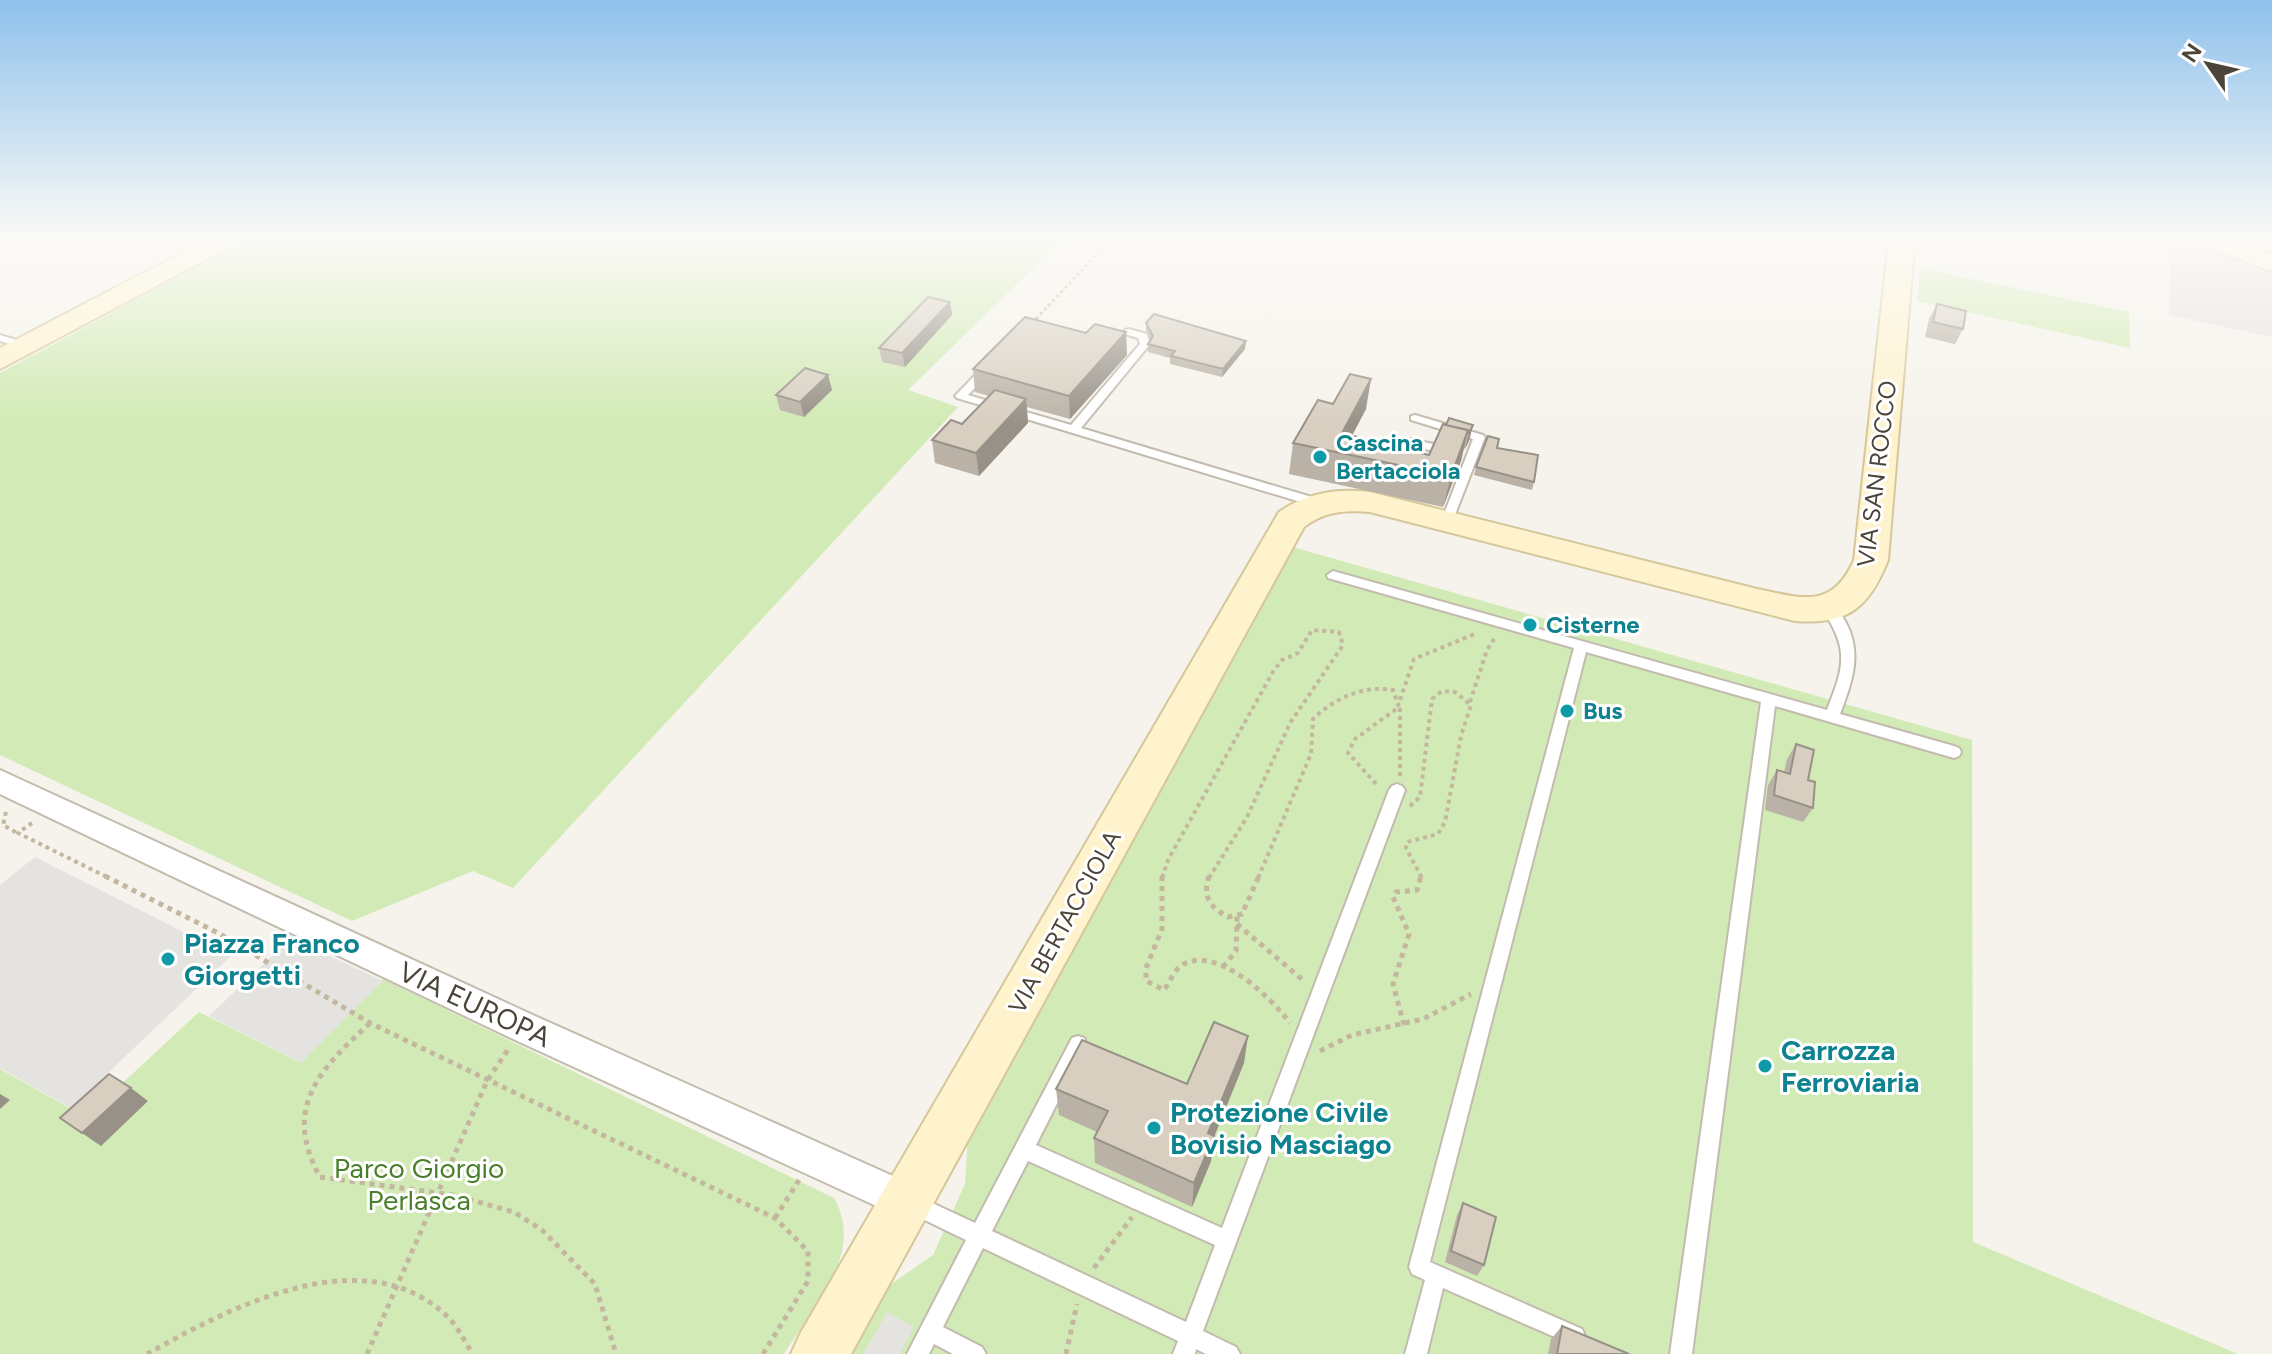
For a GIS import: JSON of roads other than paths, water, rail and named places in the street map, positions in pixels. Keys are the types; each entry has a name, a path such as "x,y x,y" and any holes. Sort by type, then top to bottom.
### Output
{"street":[{"path":"0,360 13,342 101,299"},
{"name":"VIA SAN ROCCO","path":"1828,607 1854,596 1863,583 1871,560 1896,299"},
{"name":"VIA BERTACCIOLA","path":"820,1354 909,1202 1284,529 1299,514 1322,504 1366,501 1455,524"},
{"path":"1455,524 1757,601 1803,609 1828,607"},
{"name":"VIA EUROPA","path":"0,781 523,1027 909,1202"}],"lane":[{"path":"1073,430 1145,344 1143,336 1129,332"},
{"name":"VIA BERTACCIOLA","path":"993,363 961,396 1322,504"},
{"path":"1415,418 1477,435 1455,524"},
{"path":"1410,442 1472,457"},
{"path":"1333,575 1954,752"},
{"path":"1828,607 1846,629 1848,640 1846,675 1832,717"},
{"path":"1581,646 1419,1267 1588,1342"},
{"path":"1681,1354 1769,699"},
{"path":"1187,1345 1397,790"},
{"path":"918,1354 1078,1044"},
{"path":"1023,1149 1226,1240"},
{"path":"909,1202 1082,1284 1187,1345 1229,1354"},
{"path":"1416,1354 1436,1275"},
{"path":"930,1331 975,1354"}],"place":[{"name":"Cascina Bertacciola","path":"1320,457"},
{"name":"Cisterne","path":"1530,625"},
{"name":"Bus","path":"1567,711"},
{"name":"Piazza Franco Giorgetti","path":"168,959"},
{"name":"Carrozza Ferroviaria","path":"1765,1066"},
{"name":"Protezione Civile Bovisio Masciago","path":"1154,1128"}],"park label":[{"name":"Parco Giorgio Perlasca","path":"419,1184"}]}
